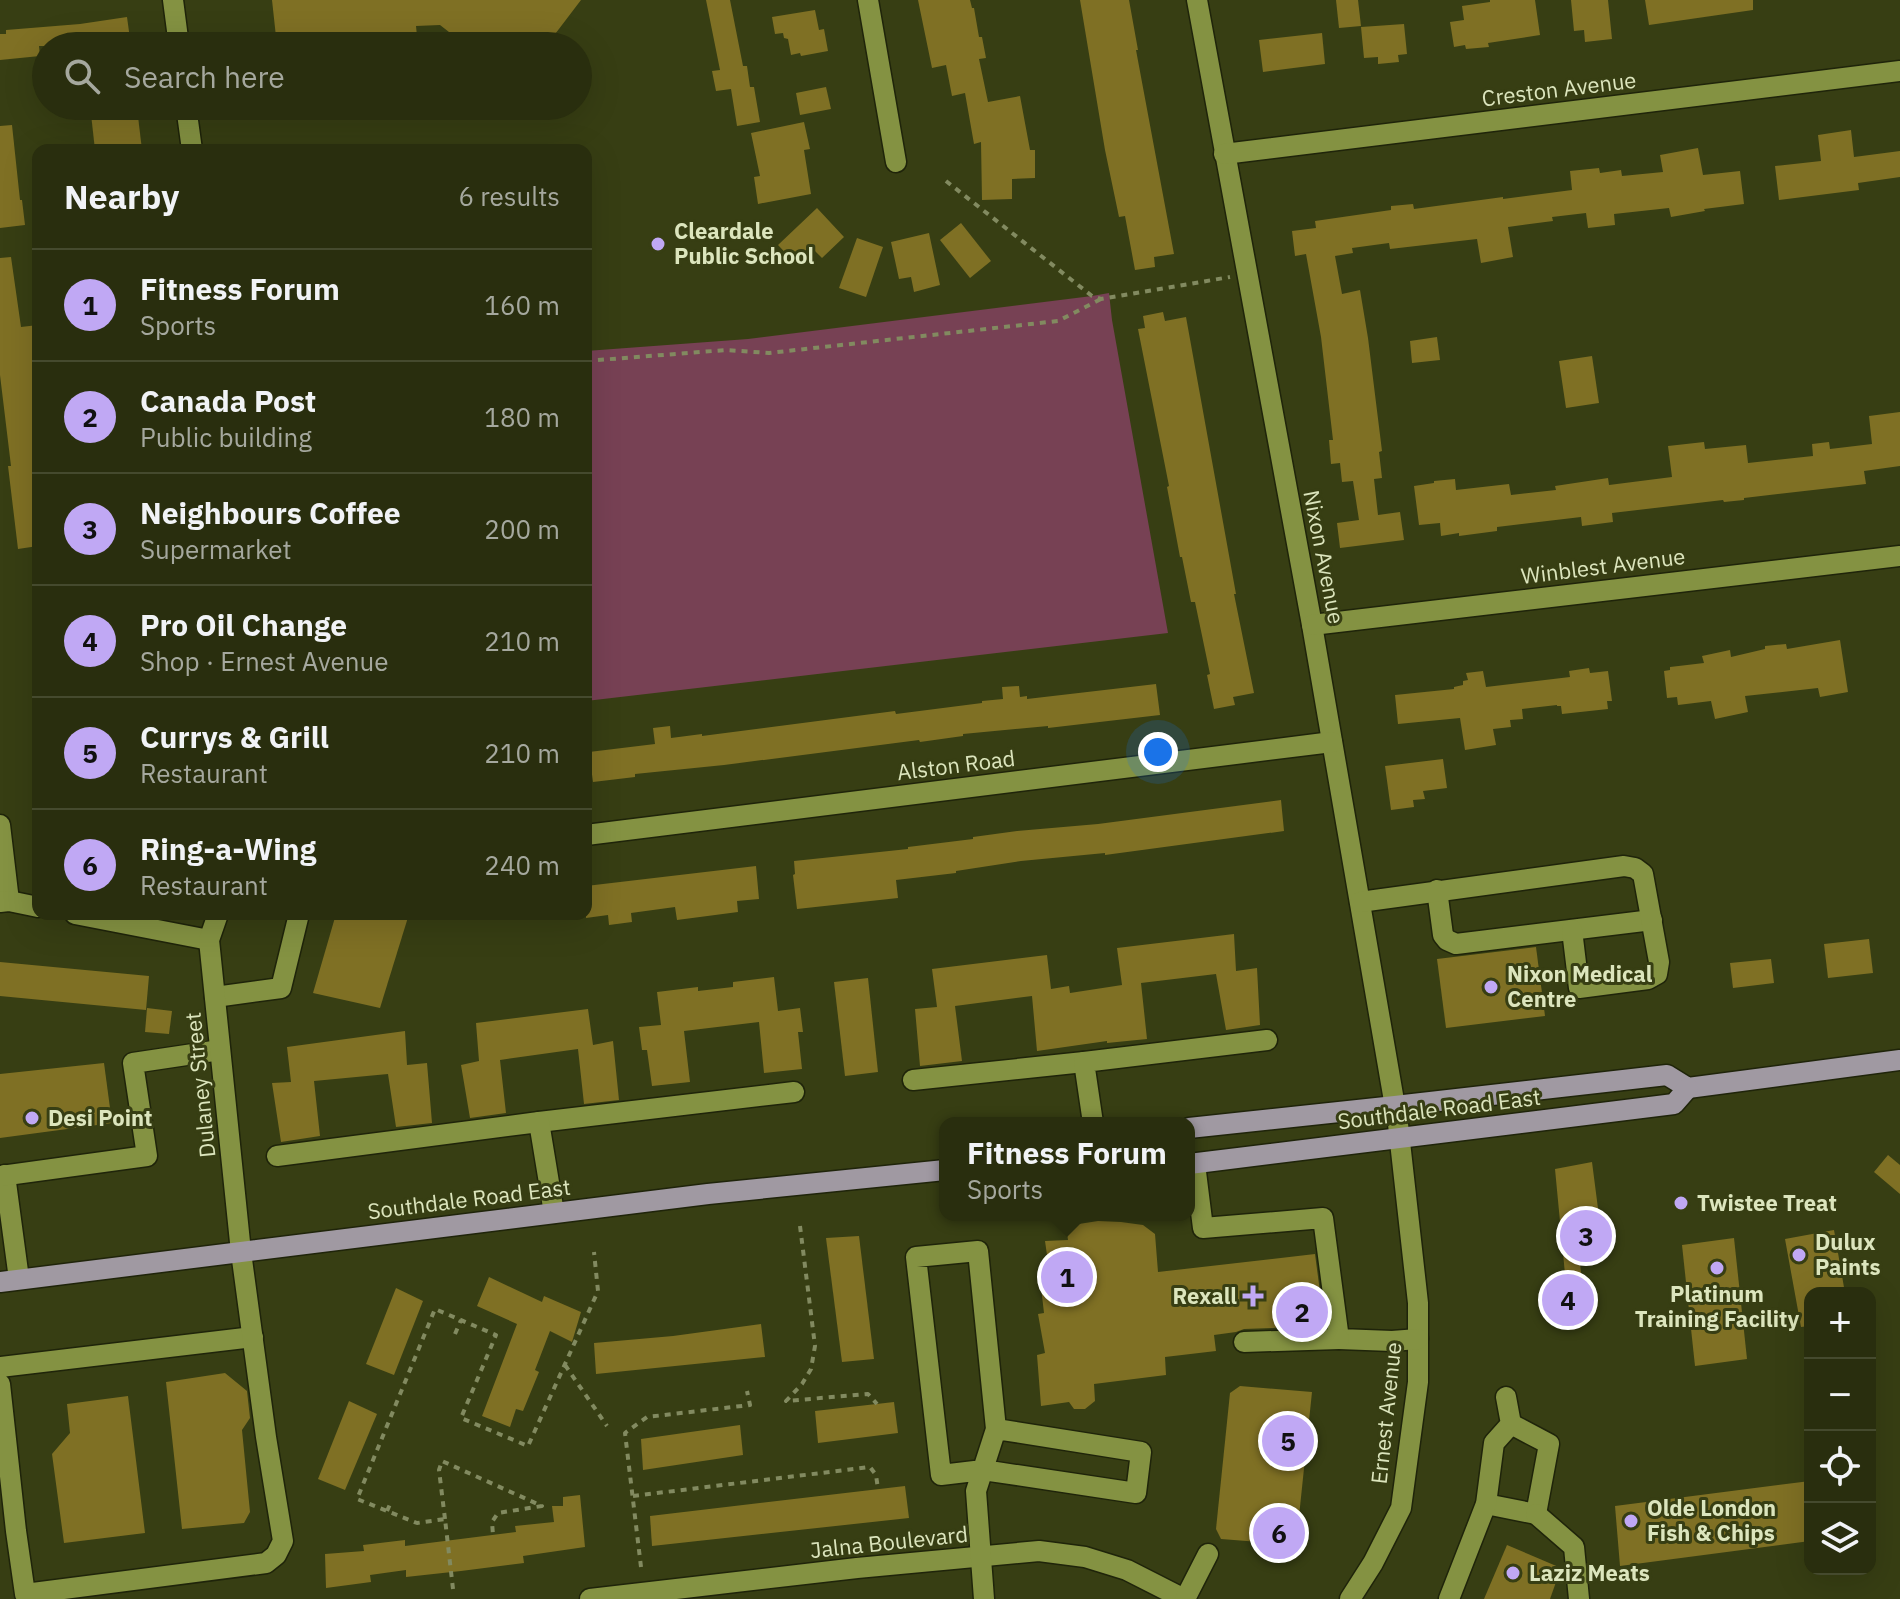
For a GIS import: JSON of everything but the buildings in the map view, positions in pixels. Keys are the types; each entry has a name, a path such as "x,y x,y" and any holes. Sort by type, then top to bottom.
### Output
{"main road":[{"name":"Southdale Road East","path":"1195,1163 1397,1123 1667,1075 1688,1088 1900,1060"},
{"name":"Southdale Road East","path":"1195,1128 1397,1123 1674,1104 1688,1088"},
{"name":"Southdale Road East","path":"10,1280 708,1194 939,1171"}],"street":[{"path":"173,0 177,32"},
{"path":"868,0 896,162"},
{"name":"Nixon Avenue","path":"1197,0 1312,625 1397,1123"},
{"name":"Creston Avenue","path":"1224,154 1900,71"},
{"path":"188,120 191,144"},
{"name":"Winblest Avenue","path":"1312,625 1900,556"},
{"name":"Alston Road","path":"592,834 1332,742"},
{"path":"0,825 4,901 32,906"},
{"path":"1360,902 1624,866 1635,868 1643,874 1659,962 1657,974 1648,979 1579,988 1572,930"},
{"path":"1437,890 1443,935 1456,944 1652,920"},
{"path":"106,920 209,940"},
{"name":"Dulaney Street","path":"0,1384 25,1594 266,1563 276,1555 283,1541 241,1252 209,940 216,920"},
{"path":"215,997 281,988 298,920"},
{"path":"913,1080 1267,1040"},
{"path":"10,1280 3,1176 147,1156 133,1063 220,1050"},
{"path":"1084,1062 1092,1117"},
{"path":"277,1156 794,1092"},
{"path":"539,1122 554,1213"},
{"name":"Ernest Avenue","path":"1350,1599 1373,1563 1401,1508 1418,1382 1418,1303 1397,1123"},
{"path":"1195,1181 1203,1228 1323,1218 1339,1339"},
{"path":"984,1599 976,1491 983,1470 996,1429 978,1251 916,1257 941,1475 983,1470 1136,1493 1141,1452 996,1429"},
{"path":"0,1367 253,1337"},
{"path":"1244,1342 1418,1339"},
{"path":"1506,1397 1511,1424"},
{"path":"1449,1599 1486,1504 1494,1443 1511,1424"},
{"path":"1511,1424 1549,1444 1536,1514"},
{"path":"1486,1504 1536,1514 1574,1547 1579,1599"},
{"name":"Jalna Boulevard","path":"590,1599 857,1568 1039,1551 1085,1557 1127,1570 1185,1599"},
{"path":"1185,1599 1208,1554"}],"path":[{"path":"946,181 1092,296 1101,299"},
{"path":"592,361 726,350 769,353 1058,321 1101,299 1217,280"},
{"path":"800,1226 815,1346 811,1369 786,1401 868,1394 877,1404"},
{"path":"445,1519 417,1523 357,1499 435,1309 496,1335 461,1418 528,1446 598,1291 594,1252"},
{"path":"455,1334 461,1320"},
{"path":"565,1365 607,1426"},
{"path":"641,1567 625,1433 647,1417 750,1405 747,1391"},
{"path":"453,1589 439,1470 442,1461 542,1506 498,1513 492,1522 493,1535"},
{"path":"633,1496 870,1467 876,1475 878,1489"},
{"path":"387,1511 391,1502"}],"shaded area":[{"path":"1109,293 1168,633 592,700 592,351 748,339"}],"place":[{"name":"Cleardale Public School","path":"658,244"},
{"name":"Nixon Medical Centre","path":"1491,987"},
{"name":"Desi Point","path":"32,1118"},
{"name":"Twistee Treat","path":"1681,1203"},
{"name":"Neighbours Coffee","path":"1586,1236"},
{"name":"Dulux Paints","path":"1799,1255"},
{"name":"Platinum Training Facility","path":"1717,1268"},
{"name":"Fitness Forum","path":"1067,1277"},
{"name":"Rexall","path":"1253,1296"},
{"name":"Pro Oil Change","path":"1568,1300"},
{"name":"Canada Post","path":"1302,1312"},
{"name":"Currys & Grill","path":"1288,1441"},
{"name":"Olde London Fish & Chips","path":"1631,1521"},
{"name":"Ring-a-Wing","path":"1279,1533"},
{"name":"Laziz Meats","path":"1513,1573"}]}
